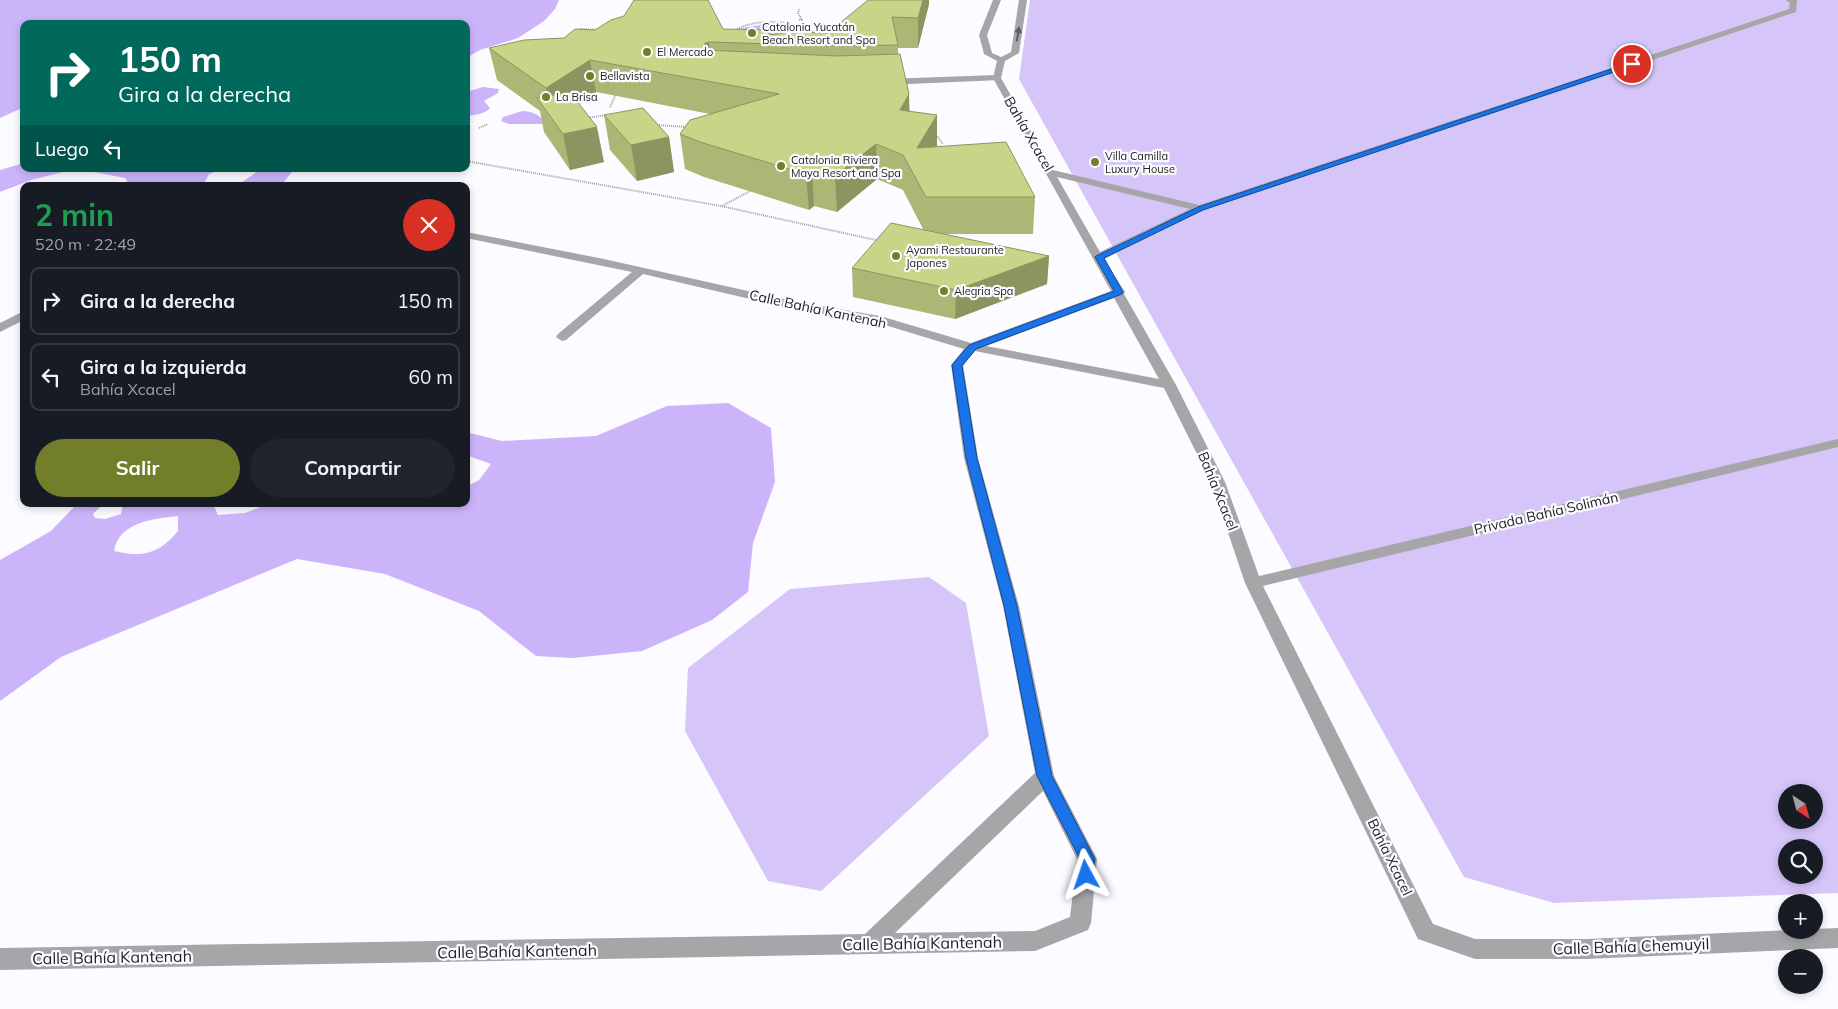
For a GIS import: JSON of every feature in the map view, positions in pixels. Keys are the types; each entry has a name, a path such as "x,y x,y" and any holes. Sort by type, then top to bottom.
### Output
{"street":[{"path":"996,0 983,35 988,54 1001,60"},
{"path":"876,82 997,78 1001,60 1015,52 1023,0"},
{"path":"1099,257 1200,208 1793,10 1794,2 1790,0"},
{"name":"Bahía Xcacel","path":"997,78 1119,292 1218,482 1253,583 1426,932"},
{"path":"1050,172 1200,208"},
{"name":"Calle Bahía Kantenah","path":"470,236 641,270 793,305 880,320 972,347 1169,385"},
{"path":"562,337 588,318 641,270"},
{"path":"869,944 1045,776 1011,606 971,458 957,365 972,347 1119,292"},
{"path":"0,328 20,317"},
{"name":"Privada Bahía Solimán","path":"1253,583 1838,444"},
{"name":"Calle Bahía Kantenah","path":"0,959 1035,941 1080,923 1087,859 1045,776"},
{"name":"Calle Bahía Chemuyil","path":"1426,932 1475,949 1586,949 1838,938"}],"path":[{"path":"799,9 798,13 802,20 799,20"},
{"path":"734,36 734,31 738,28 778,21 788,23 794,30 811,35"},
{"path":"807,33 841,26"},
{"path":"580,29 604,31"},
{"path":"610,107 616,94"},
{"path":"582,118 608,114"},
{"path":"479,128 488,124"},
{"path":"649,124 696,127"},
{"path":"932,130 943,144"},
{"path":"470,162 721,206 884,242"},
{"path":"721,206 757,187"}],"shaded area":[{"path":"0,0 559,0 555,9 544,21 518,38 480,50 470,56 470,20 20,20 20,109 0,118"},
{"path":"1030,0 1838,0 1838,893 1554,903 1464,877 1019,79"},
{"path":"772,23 781,24 788,29 786,33 798,33 733,39 737,29"},
{"path":"483,87 499,89 498,93 484,101 490,108 485,112 472,115 470,115 470,91"},
{"path":"522,111 536,114 546,124 509,124 501,121 503,117"},
{"path":"20,164 20,172 63,172 20,182 20,184 0,192 0,170"},
{"path":"94,172 215,172 209,174 205,182 128,182 125,178"},
{"path":"257,172 292,172 284,182 242,182"},
{"path":"728,403 771,428 775,482 753,543 748,592 712,620 642,651 573,658 536,656 479,611 385,574 297,559 61,657 0,701 0,560 51,531 74,507 100,507 93,514 95,518 105,519 121,514 122,507 214,507 218,515 245,513 261,507 470,507 470,485 479,480 491,464 470,456 470,433 502,441 596,436 667,406","holes":["178,516 178,531 171,539 157,549 142,554 114,551 117,541 130,528 148,521"]},
{"path":"929,577 966,603 989,736 821,891 768,881 685,731 688,668 790,589"}],"building":[{"path":"634,0 708,0 723,29 769,30 769,35 791,32 828,33 868,0 923,0 918,18 892,17 898,45 838,46 709,42 705,43 704,48 706,50 837,56 900,54 909,94 900,110 937,115 917,148 1006,142 1035,197 926,197 903,155 876,144 835,176 812,169 806,174 700,142 680,134 690,120 779,94 590,60 546,88 489,48 524,40 564,38 575,29 595,30 611,20 624,16"},
{"path":"570,92 597,127 563,134 537,98"},
{"path":"643,108 669,137 631,145 604,115"},
{"path":"891,223 1049,256 956,290 852,268"}],"place":[{"name":"Catalonia Yucatán Beach Resort and Spa","path":"752,33"},
{"name":"El Mercado","path":"647,52"},
{"name":"Bellavista","path":"590,76"},
{"name":"La Brisa","path":"546,97"},
{"name":"Villa Camilla Luxury House","path":"1095,162"},
{"name":"Catalonia Riviera Maya Resort and Spa","path":"781,166"},
{"name":"Ayami Restaurante Japones","path":"896,256"},
{"name":"Alegria Spa","path":"944,291"}],"route":[{"path":"1086,875 1087,859 1045,776 1011,606 971,458 957,365 972,347 1119,292 1099,257 1200,208 1632,64"}]}
